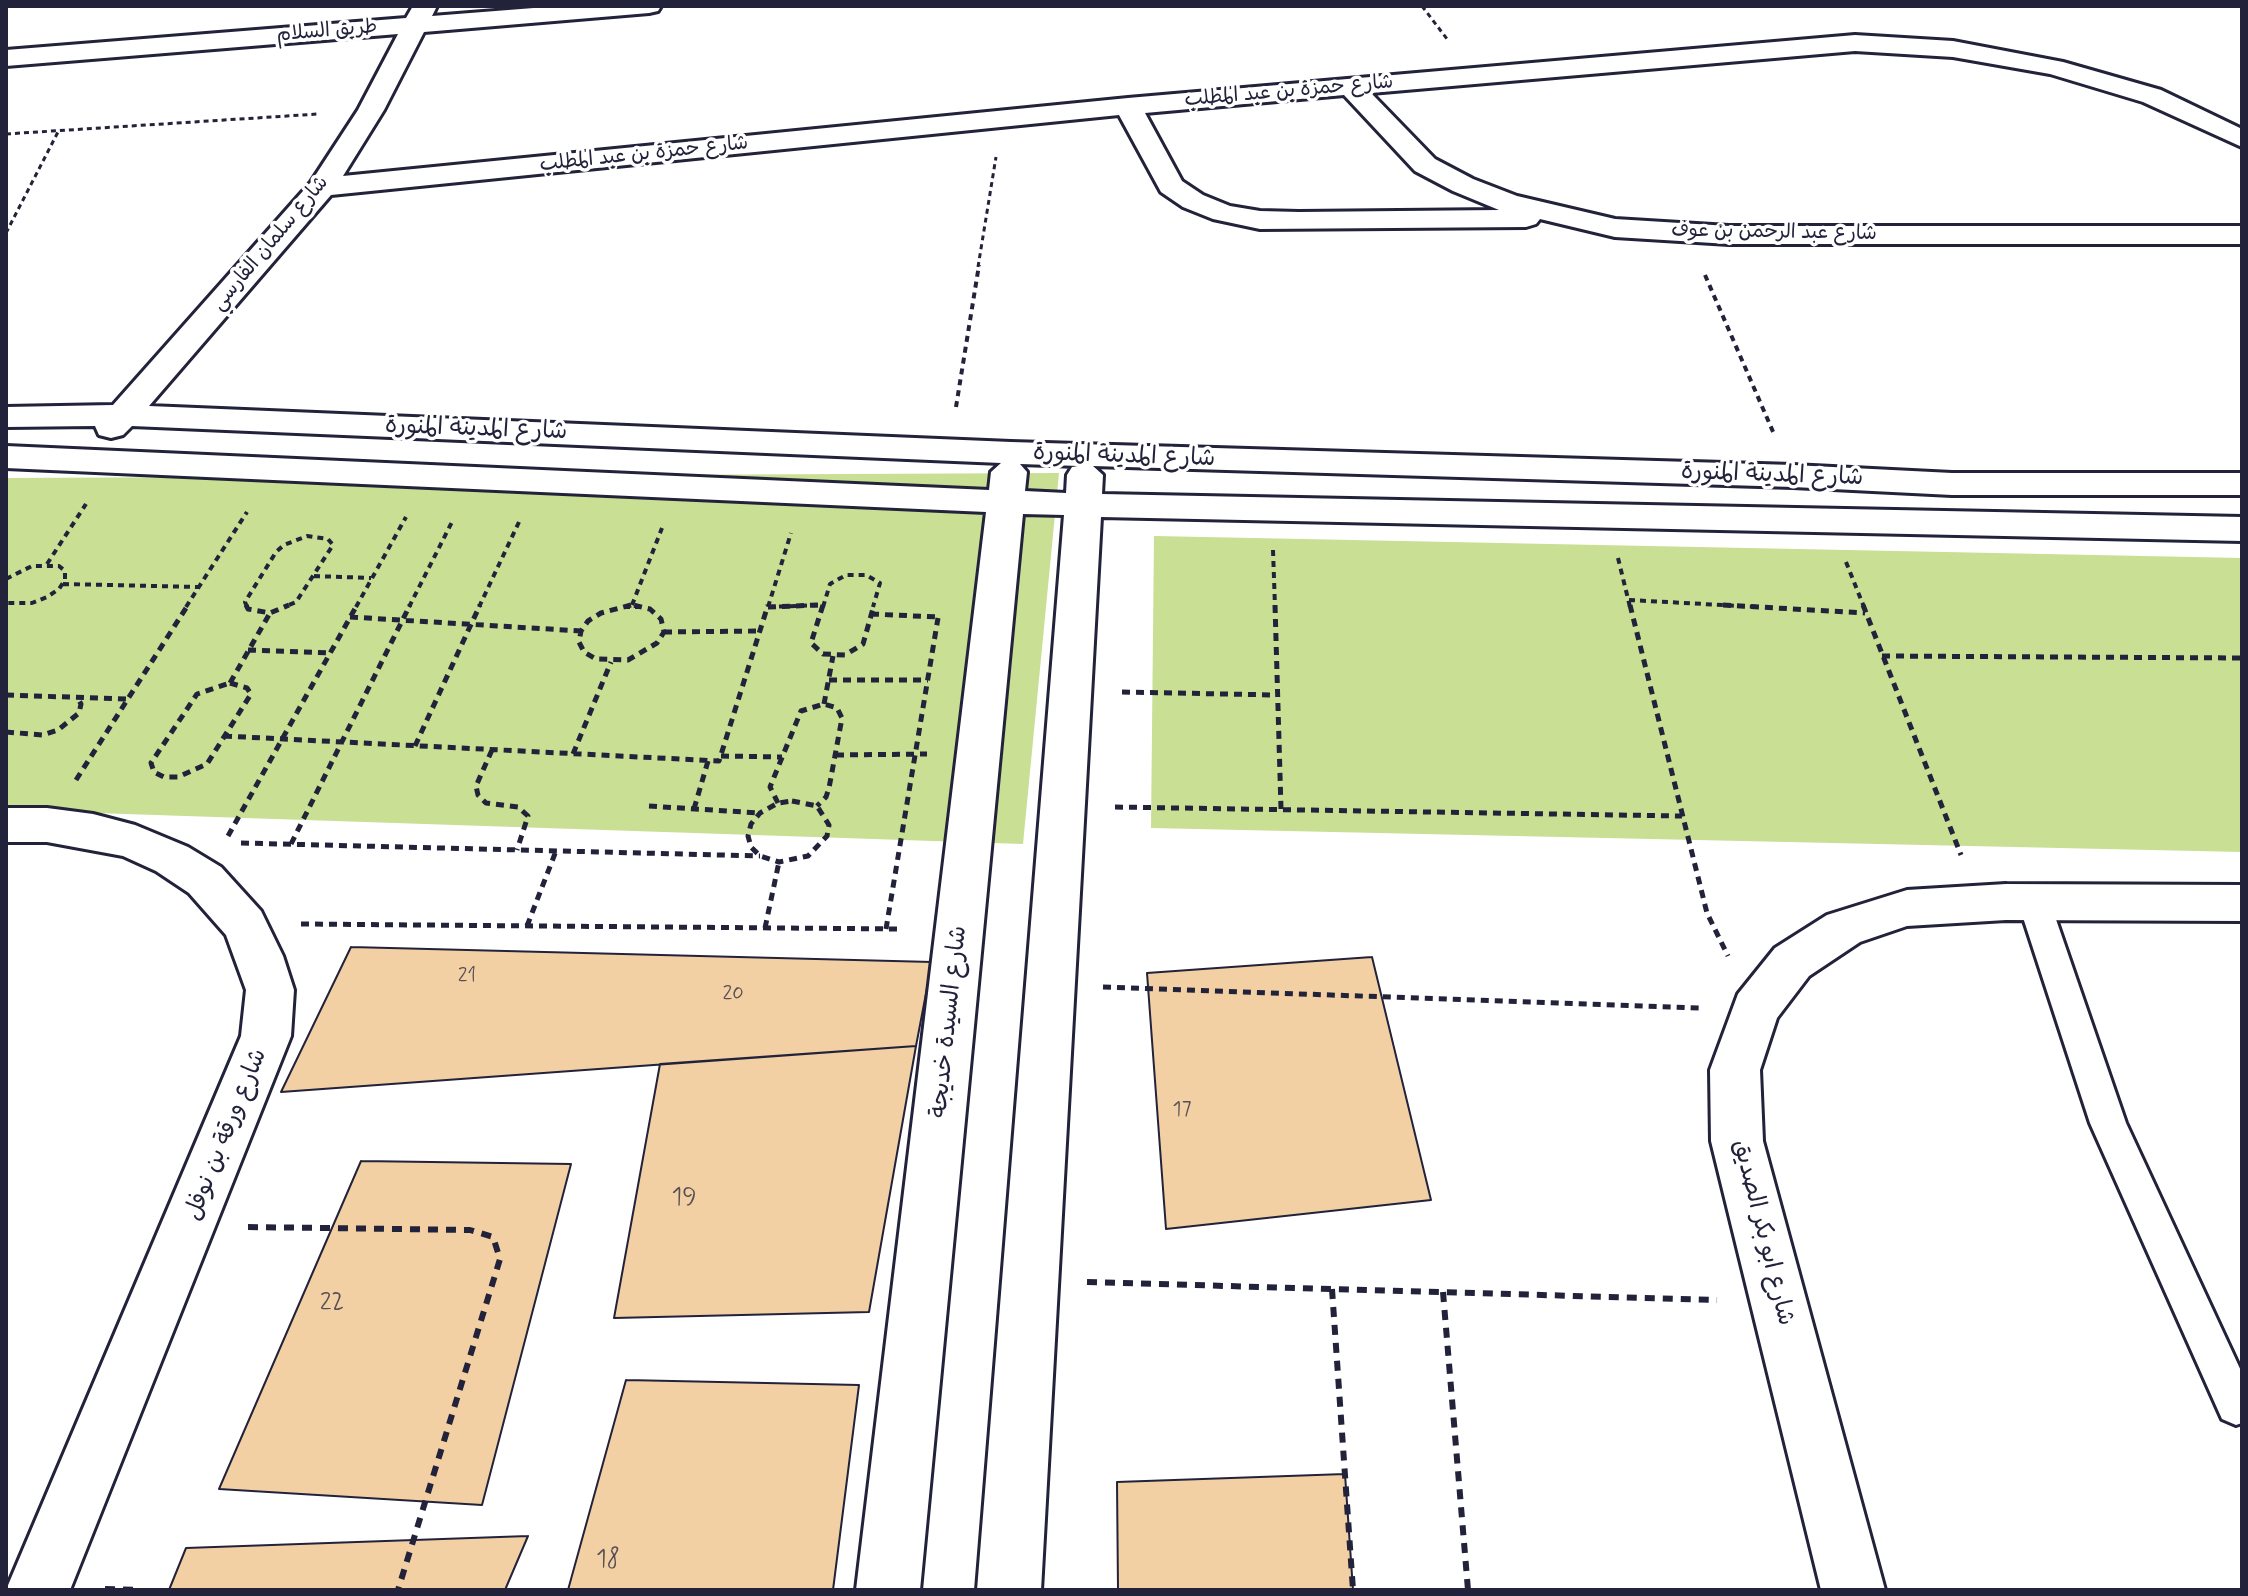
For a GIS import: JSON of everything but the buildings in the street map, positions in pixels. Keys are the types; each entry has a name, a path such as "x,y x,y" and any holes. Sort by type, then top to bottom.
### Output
{"street":[{"name":"طريق السلام","path":"6,58 420,15 649,6"},
{"name":"شارع سلمان الفارسي","path":"99,459 123,415 322,187 371,110 420,15"},
{"name":"شارع حمزة بن عبد المطلب","path":"322,187 1128,106 1839,44 1903,44 2003,56 2103,80 2197,115 2242,139"},
{"name":"شارع عبد الرحمن بن عوف","path":"1350,86 1425,165 1474,190 1560,217 1615,228 1686,233 2242,235"},
{"path":"1128,106 1171,186 1193,201 1223,213 1260,220 1299,221 1560,217"},
{"name":"شارع المدينة المنورة","path":"6,417 123,415 949,451 1793,476 1952,484 2242,484"},
{"name":"شارع السيدة خديجة","path":"888,1590 1011,453"},
{"path":"1009,1590 1087,456"},
{"name":"شارع المدينة المنورة","path":"6,457 1083,505 2242,529"},
{"name":"شارع ورقة بن نوفل","path":"27,825 93,831 135,842 172,859 205,880 244,924 270,990 266,1036 191,1226 28,1588"},
{"name":"شارع ابو بكر الصديق","path":"1853,1590 1737,1141 1735,1070 1755,1009 1792,962 1844,928 1907,908 1979,902 2242,903"}],"lane":[{"path":"2034,902 2108,1123 2236,1405"}],"path":[{"path":"6,134 371,110"},
{"path":"949,451 1002,119"},
{"path":"6,233 59,130"},
{"path":"1686,233 1793,476"},
{"path":"47,564 99,459"},
{"path":"27,825 128,699 275,467"},
{"path":"430,474 224,843 760,856 779,862 808,856 820,847 829,825 825,815 817,806 792,801 778,803 760,813 751,824 748,836 751,847 760,856"},
{"path":"291,844 475,477"},
{"path":"415,746 539,480"},
{"path":"632,605 679,486"},
{"path":"224,736 719,761 803,492"},
{"path":"1272,509 1281,809"},
{"path":"1050,985 1755,1009 1707,913 1608,516"},
{"path":"1829,521 1979,902"},
{"path":"307,536 328,539 333,545 296,602 270,613 248,609 245,602 284,545 307,536"},
{"path":"6,579 18,571 47,564 59,566 65,571 62,584 47,597 32,603 6,603"},
{"path":"846,575 866,575 880,583 863,644 855,651 833,656 823,654 811,643 823,605 830,584 846,575"},
{"path":"313,576 371,578"},
{"path":"62,584 199,587"},
{"path":"1629,600 1865,613"},
{"path":"632,605 650,609 661,619 664,632 657,643 645,653 611,662 584,652 579,642 581,631 601,613 632,605"},
{"path":"768,607 823,605"},
{"path":"230,683 270,613"},
{"path":"871,614 938,617 994,615"},
{"path":"350,617 581,631"},
{"path":"886,929 938,617"},
{"path":"664,632 760,631"},
{"path":"248,650 330,653"},
{"path":"824,704 833,656"},
{"path":"1882,656 2242,658"},
{"path":"573,754 611,662"},
{"path":"829,680 988,679"},
{"path":"230,683 247,688 251,694 207,764 194,772 164,777 154,772 151,763 197,694 230,683"},
{"path":"1069,691 1277,695"},
{"path":"6,695 128,699"},
{"path":"6,732 43,735 58,730 79,713 81,704 77,697"},
{"path":"778,803 770,787 801,711 824,704 832,705 841,713 836,755 826,797 817,806"},
{"path":"492,750 476,786 478,795 486,803 518,807 528,816 517,850"},
{"path":"836,755 979,755"},
{"path":"721,756 782,757"},
{"path":"694,809 708,761"},
{"path":"649,806 760,813"},
{"path":"1062,806 1682,816"},
{"path":"527,926 556,851"},
{"path":"765,928 779,862"},
{"path":"244,924 960,929"},
{"path":"191,1226 470,1230 493,1237 500,1259 398,1590"},
{"path":"1030,1281 1778,1302"},
{"path":"1332,1289 1353,1590"},
{"path":"1443,1292 1468,1590"}],"green space":[{"path":"1059,473 1023,844 6,810 6,478"},
{"path":"1154,536 2242,558 2242,852 1151,828"}]}
